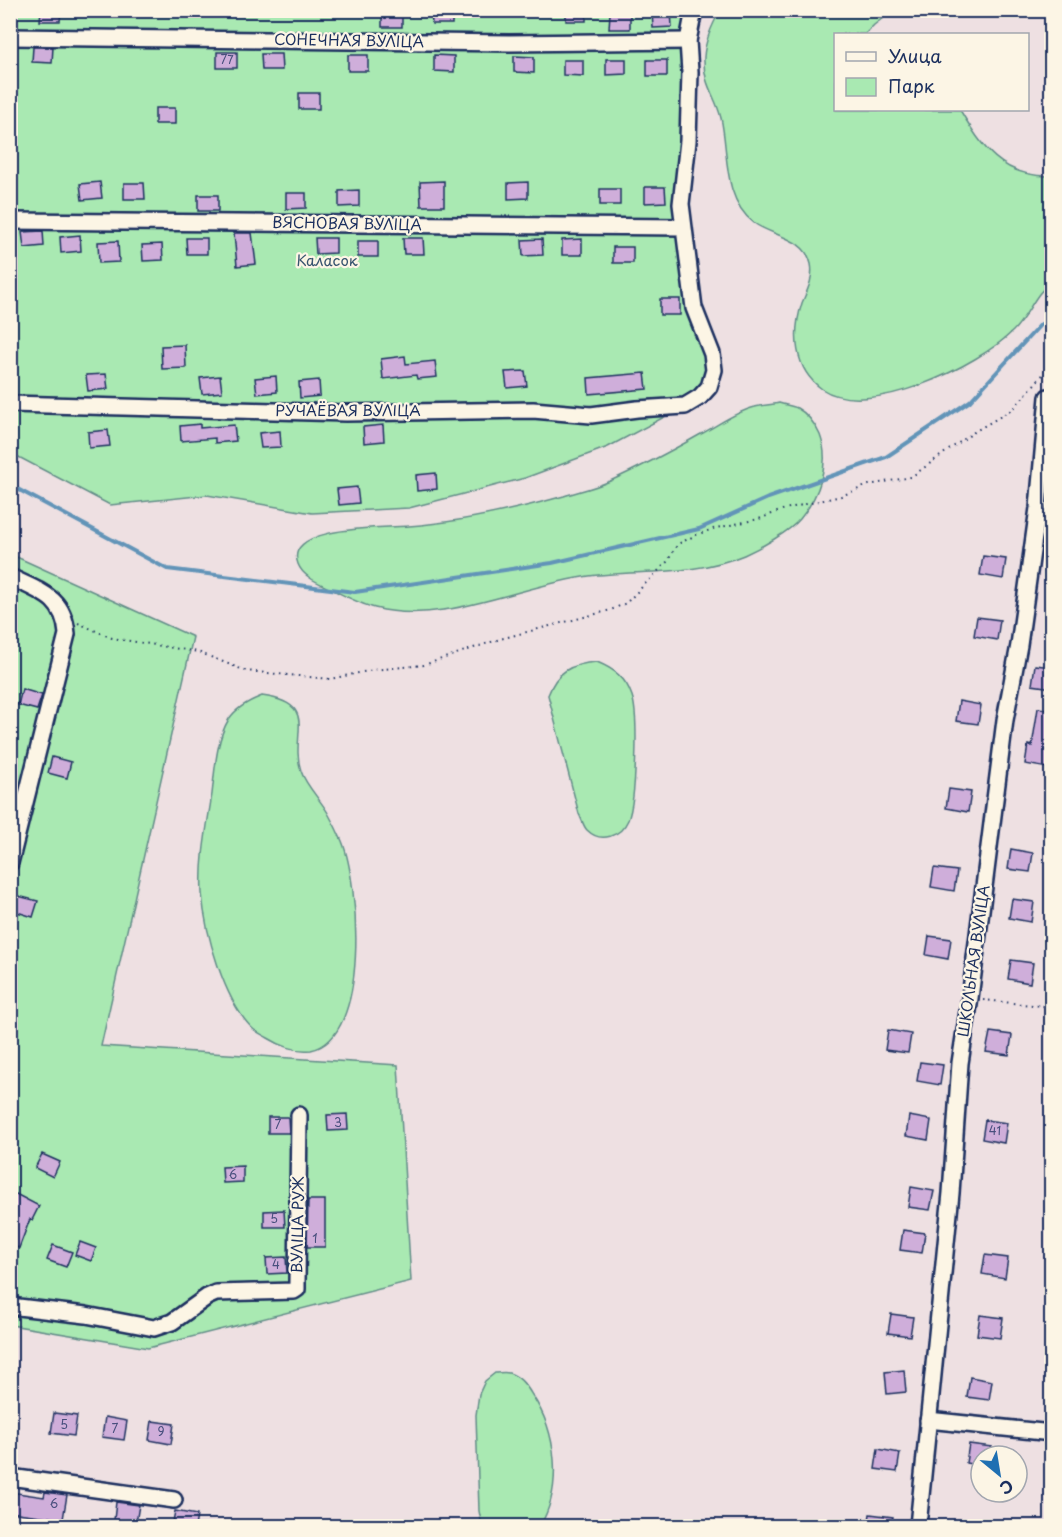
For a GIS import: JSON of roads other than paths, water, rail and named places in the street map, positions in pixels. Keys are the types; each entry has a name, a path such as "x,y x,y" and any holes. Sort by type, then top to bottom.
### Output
{"street":[{"path":"683,227 681,189 688,141 690,72 688,41 694,10"},
{"name":"СОНЕЧНАЯ ВУЛІЦА","path":"10,38 508,44 688,41"},
{"name":"ВЯСНОВАЯ ВУЛІЦА","path":"10,221 683,227"},
{"name":"РУЧАЁВАЯ ВУЛІЦА","path":"10,404 346,413 533,410 591,416 644,408 685,406 700,397 709,387 714,370 712,354 694,308 683,227"},
{"name":"ШКОЛЬНАЯ ВУЛІЦА","path":"918,1527 951,1193 960,1063 1005,720 1019,645 1038,508 1048,397"},
{"path":"10,578 35,589 62,611 67,634 10,863"},
{"name":"ВУЛІЦА РУЖ","path":"10,1306 86,1315 154,1328 172,1322 216,1293 294,1291 297,1288 299,1115"},
{"path":"928,1420 1052,1434"},
{"path":"10,1477 174,1500"}],"waterway":[{"path":"10,485 167,569 355,592 552,563 699,529 768,498 886,457 970,401 1041,324"}],"park label":[{"name":"Каласок","path":"327,261"}]}
